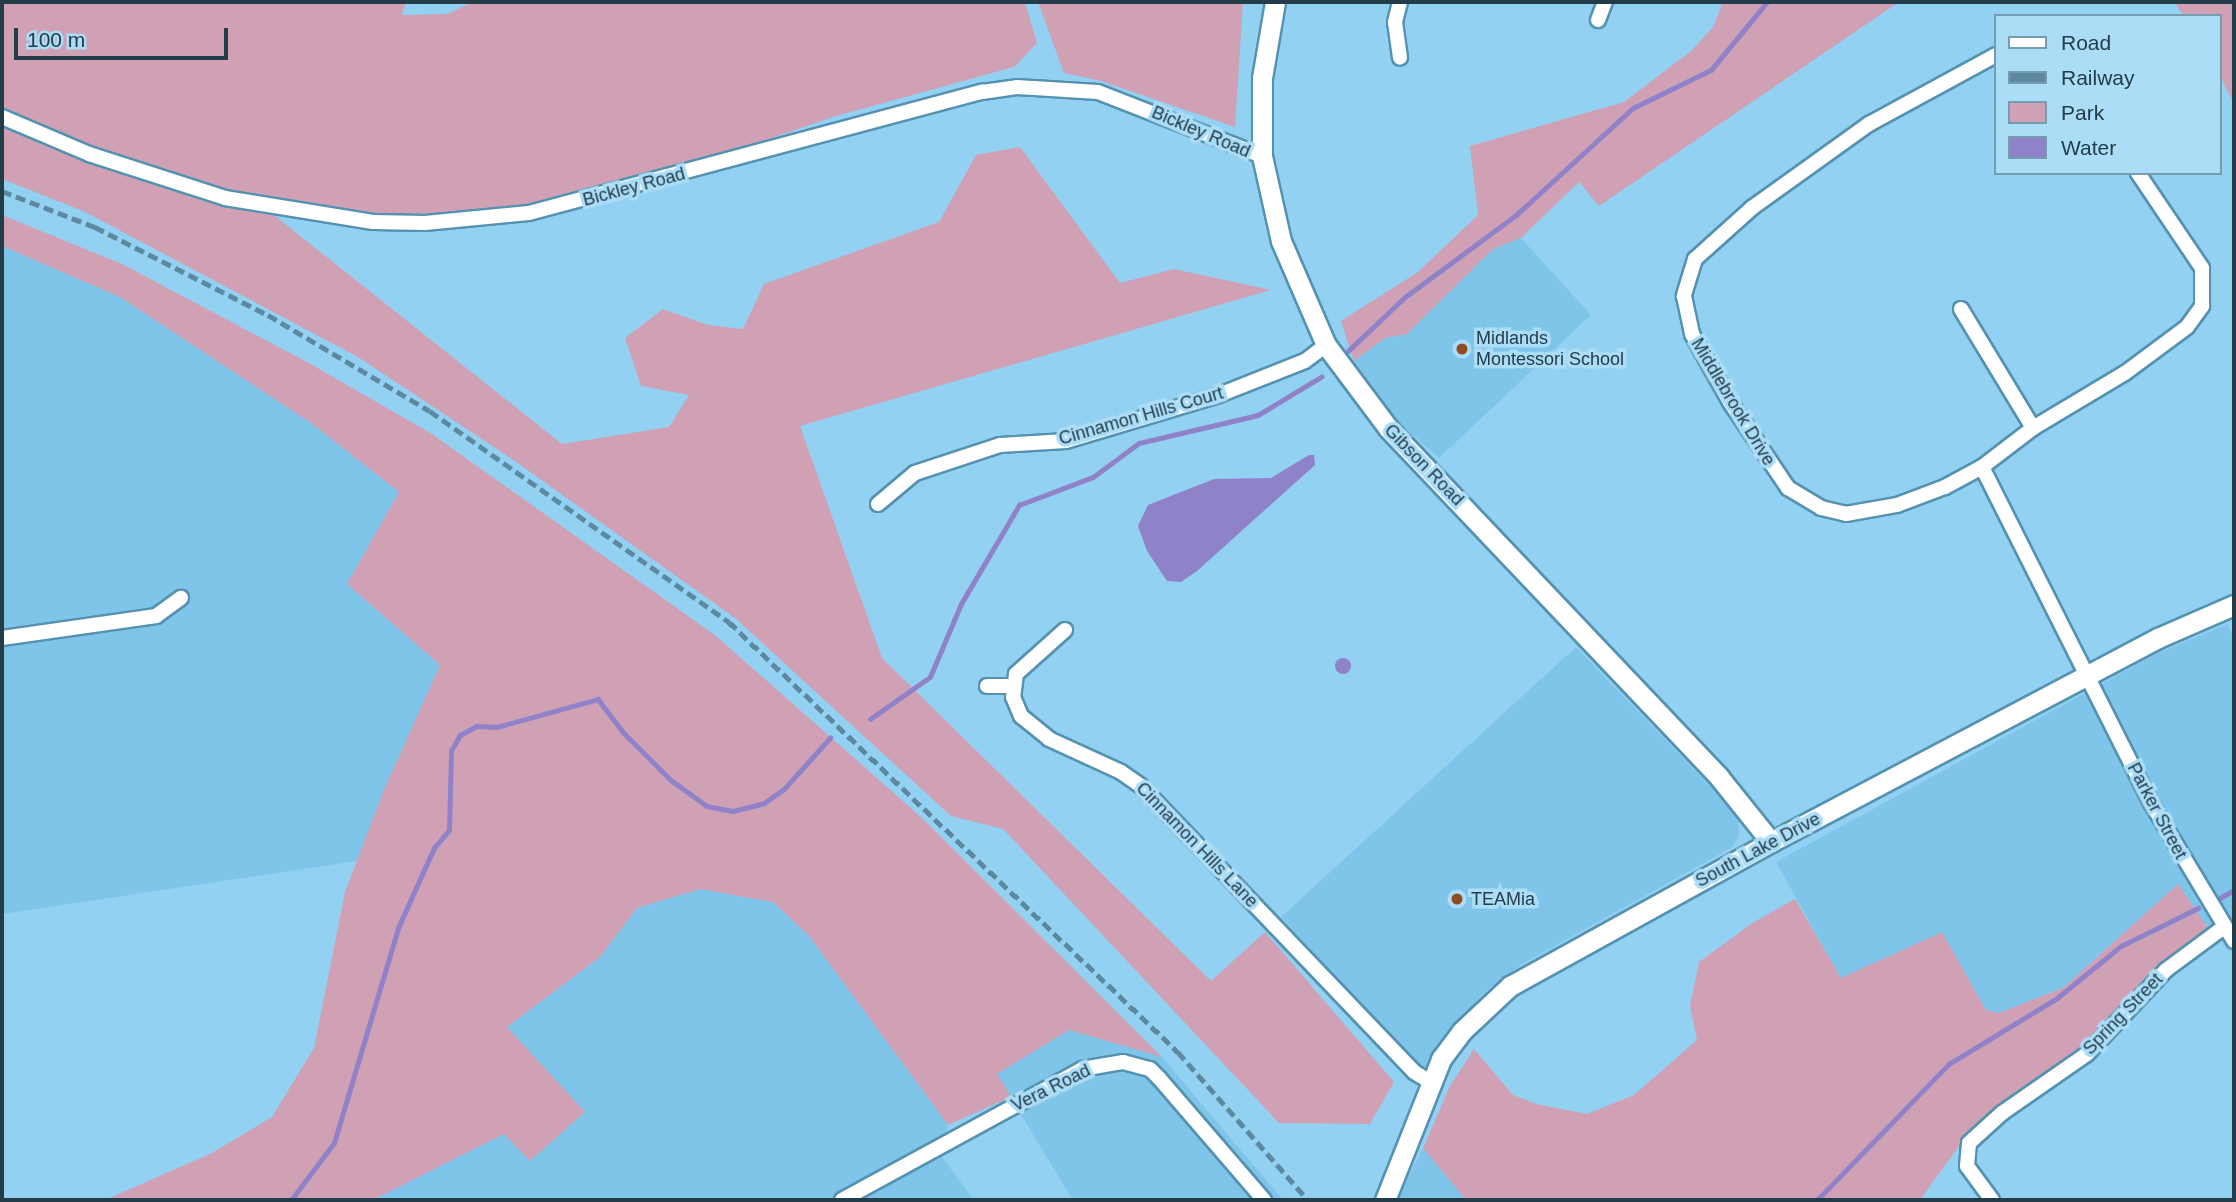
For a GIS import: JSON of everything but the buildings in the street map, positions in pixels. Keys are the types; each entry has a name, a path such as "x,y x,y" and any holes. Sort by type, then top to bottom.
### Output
{"main road":[{"name":"Gibson Road","path":"1275,2 1262,78 1262,156 1281,241 1326,345 1388,428 1719,777 1771,842"},
{"name":"South Lake Drive","path":"1385,1200 1429,1082 1462,1031 1510,986 1771,842 2158,638 2234,606"}],"street":[{"path":"1400,2 1395,22 1401,58"},
{"path":"1598,20 1605,2"},
{"name":"Middlebrook Drive","path":"1994,56 1869,124 1753,207 1695,259 1684,296 1688,322 1704,357 1772,467 1798,496 1833,513 1871,511 1945,487 1982,467 2033,428 2146,359 2187,327 2202,306 2204,281 2197,256 2164,216 2139,175"},
{"name":"Bickley Road","path":"2,117 89,154 225,198 373,222 425,223 529,213 982,92 1017,88 1098,92 1262,156"},
{"path":"1961,309 2033,428"},
{"name":"Cinnamon Hills Court","path":"878,504 915,473 1000,445 1066,440 1219,395 1305,361 1326,345"},
{"path":"1982,467 2088,675"},
{"path":"2,638 156,616 181,598"},
{"path":"987,686 1013,686 1024,663 1065,630"},
{"name":"Parker Street","path":"2088,675 2168,836 2234,942"},
{"name":"Cinnamon Hills Lane","path":"1013,686 1016,707 1028,723 1057,743 1121,772 1140,786 1414,1072 1429,1082"},
{"name":"Spring Street","path":"1992,1200 1970,1174 1965,1158 1969,1143 1989,1124 2087,1054 2166,970 2224,926"},
{"name":"Vera Road","path":"842,1200 1083,1069 1123,1062 1150,1069 1264,1200"}],"shaded area":[{"name":"Midlands Montessori School","path":"1521,238 1591,315 1439,458 1395,419 1354,361 1385,338 1407,334 1493,249"},
{"path":"2,246 120,297 311,423 399,492 347,584 440,665 357,861 2,914"},
{"path":"2228,624 2234,640 2234,935 2208,928 2178,884 2063,988 1999,1013 1986,1010 1942,932 1841,979 1776,862 2158,653"},
{"path":"1576,647 1738,815 1739,836 1731,848 1522,964 1483,993 1421,1071 1281,917"},
{"path":"700,889 773,902 809,936 948,1125 942,1157 974,1200 373,1200 504,1133 530,1161 584,1113 507,1027 600,957 637,908"},
{"path":"1069,1030 1162,1057 1283,1200 1073,1200 996,1074"},
{"path":"1423,1148 1466,1200 1396,1200"}],"green space":[{"path":"2,2 406,2 402,15 447,14 473,2 1025,2 1037,43 1014,67 836,116 592,199 425,223 265,208 562,444 669,427 689,395 641,386 625,338 663,309 708,325 743,329 764,284 939,222 976,155 1020,147 1120,283 1174,269 1271,290 800,426 882,658 1211,981 1265,932 1394,1082 1370,1124 1279,1123 1003,829 951,816 735,618 512,459 358,357 83,211 2,179"},
{"path":"1038,2 1243,2 1235,127 1101,81 1064,73"},
{"path":"1723,2 1899,2 1599,206 1579,182 1521,238 1493,249 1407,334 1385,338 1354,361 1341,321 1418,272 1478,215 1470,146 1624,102 1691,51 1713,27"},
{"path":"2174,2 2234,2 2234,104 2222,80 2222,14 2183,14"},
{"path":"2,215 122,264 307,362 432,434 716,636 921,817 1162,1057 1069,1030 997,1074 1011,1097 948,1125 809,936 773,902 700,889 637,908 600,957 507,1027 585,1112 530,1161 504,1134 373,1200 105,1200 212,1153 272,1117 314,1048 345,892 383,792 440,665 347,584 399,492 311,423 120,297 2,246"},
{"path":"2178,884 2208,928 2151,976 2109,1024 1965,1138 1920,1200 1466,1200 1423,1148 1450,1086 1474,1049 1513,1095 1536,1104 1587,1114 1634,1095 1697,1040 1690,1006 1699,962 1754,922 1795,899 1841,978 1942,932 1986,1010 1999,1013 2063,988"}],"water":[{"path":"1309,455 1314,455 1315,465 1197,571 1181,582 1167,581 1147,551 1138,526 1148,505 1214,479 1271,478"},
{"path":"1343,658 1349,660 1349,672 1343,674 1337,672 1335,666 1337,660"}],"waterway":[{"path":"1348,351 1405,297 1515,216 1633,108 1711,70 1767,2"},
{"path":"870,719 930,677 961,604 1019,505 1093,477 1139,443 1258,415 1321,377"},
{"path":"291,1200 334,1143 398,928 434,848 449,830 451,751 460,735 477,726 497,727 598,699 624,733 671,780 707,806 733,811 764,803 784,789 830,738"},
{"path":"2220,898 2234,890"},
{"path":"1817,1200 1949,1064 2057,998 2121,946 2198,908"}],"railway":[{"path":"2,191 95,227 268,315 430,411 729,622 1178,1052 1308,1200"}],"place":[{"name":"Midlands Montessori School","path":"1462,349"},
{"name":"TEAMia","path":"1457,899"}]}
